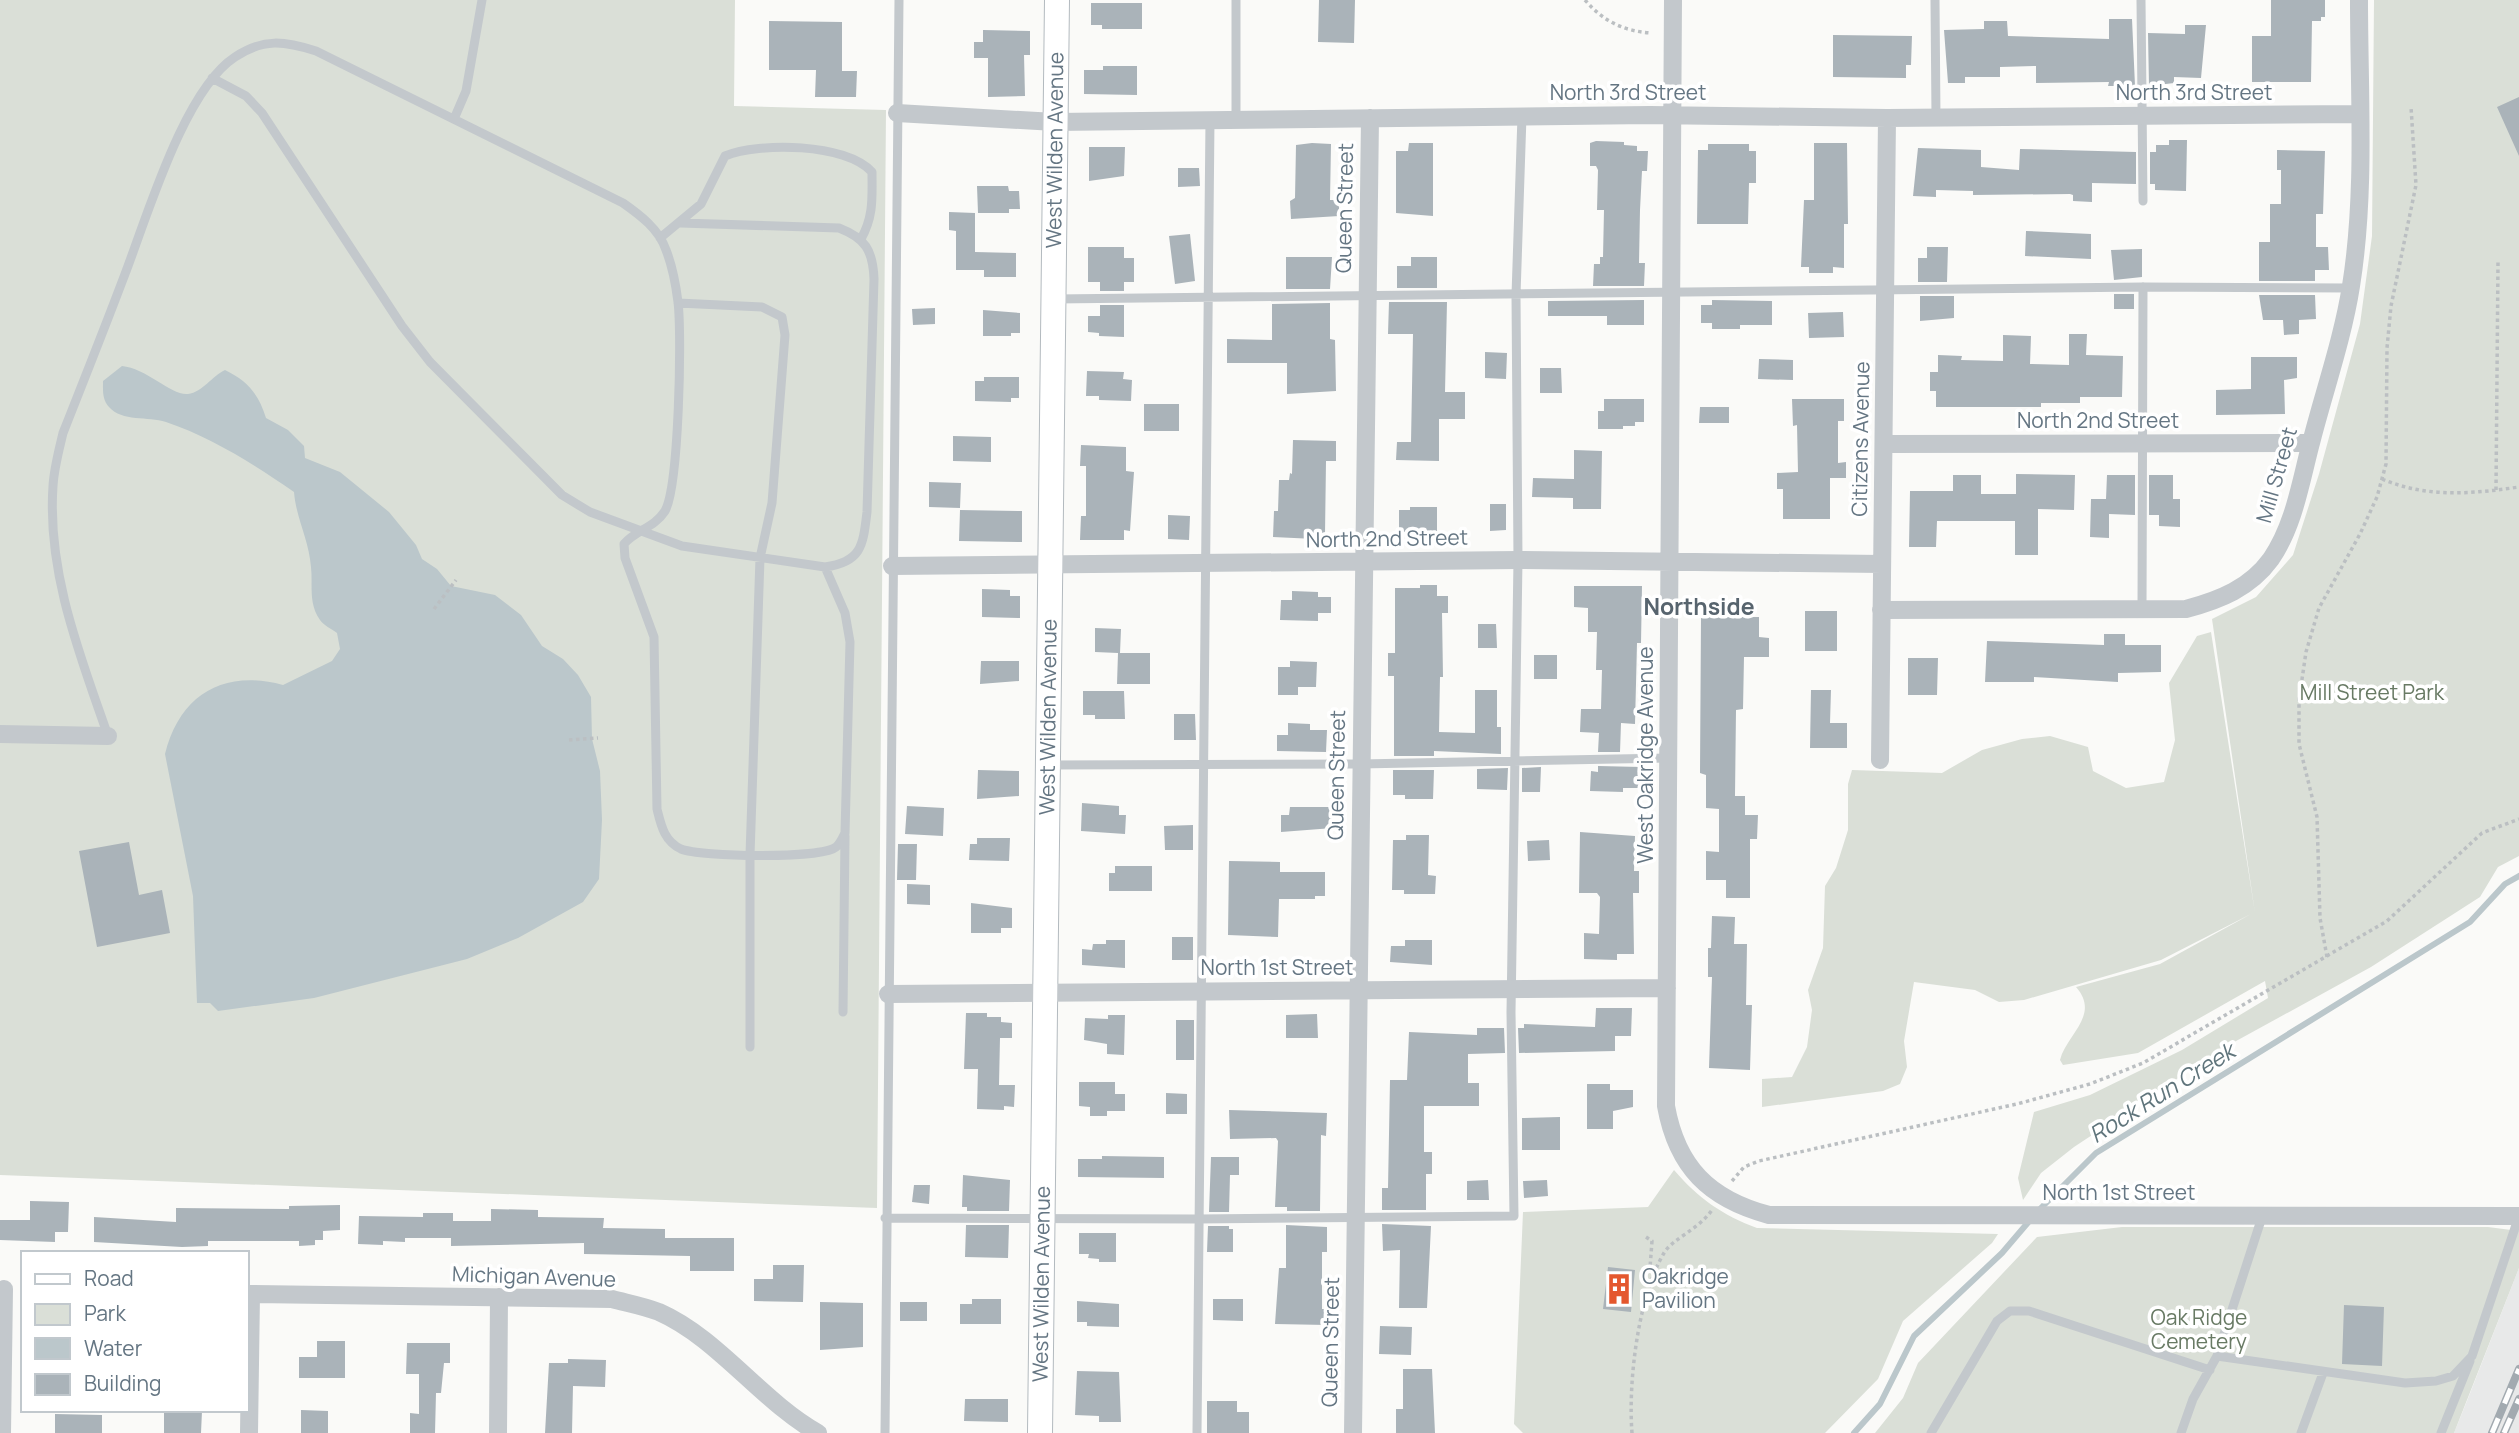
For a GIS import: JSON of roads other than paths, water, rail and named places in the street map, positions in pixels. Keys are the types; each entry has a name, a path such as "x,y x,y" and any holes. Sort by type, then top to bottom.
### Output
{"street":[{"name":"West Wilden Avenue","path":"1040,1433 1057,0"},
{"name":"West Oakridge Avenue","path":"1673,0 1666,1106 1671,1134 1682,1158 1697,1176 1722,1197"},
{"name":"Mill Street","path":"1881,611 2186,609 2232,594 2252,580 2271,559 2285,533 2351,288 2357,235 2359,0"},
{"name":"North 3rd Street","path":"897,113 1055,122 1672,115 1887,118 2359,114"},
{"name":"Queen Street","path":"1353,1433 1362,563 1370,118"},
{"name":"Citizens Avenue","path":"1880,760 1887,118"},
{"name":"North 2nd Street","path":"1885,444 2311,443"},
{"name":"North 2nd Street","path":"892,566 1518,560 1882,564"},
{"path":"0,734 108,736"},
{"name":"North 1st Street","path":"888,995 1667,988"},
{"name":"North 1st Street","path":"1722,1197 1744,1208 1769,1215 2519,1216"},
{"path":"2,1433 9,1290"},
{"path":"249,1294 249,1433"},
{"name":"Michigan Avenue","path":"249,1294 612,1299 659,1312 692,1332 797,1421 818,1433"},
{"path":"498,1433 499,1297"}],"lane":[{"path":"454,119 466,91 482,0"},
{"path":"885,1433 884,1217 899,0"},
{"path":"1236,0 1236,120"},
{"path":"1935,0 1936,117"},
{"path":"2141,0 2143,201"},
{"path":"108,736 70,628 59,579 53,526 53,484 63,433 183,128 212,78 234,58 260,45 285,42 316,51 623,203 649,223 660,238 666,248 678,303 676,463 666,509 651,527 624,544 625,558 654,637 657,809 664,835 680,849 750,855 824,852 836,847 845,833"},
{"path":"212,78 246,96 262,113 402,326 430,362 562,495 590,512 639,533 681,546 825,567 839,565 854,558 863,545 867,512 874,279 868,246 861,239 839,228 681,223"},
{"path":"884,1217 1199,1219 1514,1216 1511,1012 1514,990 1518,560 1516,295 1522,116"},
{"path":"1197,1433 1210,120"},
{"path":"660,238 701,204 724,156 740,150 763,148 810,150 862,161 872,172 871,220 861,239"},
{"path":"2142,610 2143,287"},
{"path":"1054,299 2143,287 2351,288"},
{"path":"678,303 762,307 782,317 785,335 772,503 760,558 750,855 750,1047"},
{"path":"825,567 845,613 850,642 843,1012"},
{"path":"1047,765 1360,764 1670,758"},
{"path":"2441,1433 2472,1356 2519,1216"},
{"path":"2181,1433 2193,1399 2217,1356 2262,1217"},
{"path":"1931,1433 1997,1321 2010,1311 2029,1311 2210,1370"},
{"path":"2217,1356 2405,1383 2436,1381 2452,1376 2472,1356"},
{"path":"2301,1433 2323,1373"}],"water":[{"path":"122,366 140,371 174,391 188,394 225,370 240,379 260,402 266,418 288,430 304,446 305,458 340,472 389,512 416,545 422,559 437,569 451,586 495,595 521,615 542,646 563,659 578,675 591,697 592,739 600,771 602,820 599,879 583,902 518,938 467,959 314,998 218,1011 210,1003 197,1003 193,896 165,754 172,733 193,702 208,691 224,684 242,681 283,685 332,661 340,649 337,633 321,622 316,614 310,557 294,492 200,435 159,420 128,417 114,412 105,401 103,381"}],"waterway":[{"name":"Rock Run Creek","path":"2038,1211 2096,1153 2470,922 2505,884 2519,876"},
{"name":"Rock Run Creek","path":"1854,1433 1880,1404 1914,1336 2002,1253 2031,1219"}],"railway":[{"path":"2492,1433 2519,1369"},
{"path":"2504,1433 2519,1399"}],"place":[{"name":"Oakridge Pavilion","path":"1619,1289"}],"district":[{"name":"Northside","path":"1699,607"}],"park label":[{"name":"Mill Street Park","path":"2372,693"},
{"name":"Oak Ridge Cemetery","path":"2199,1330"}]}
